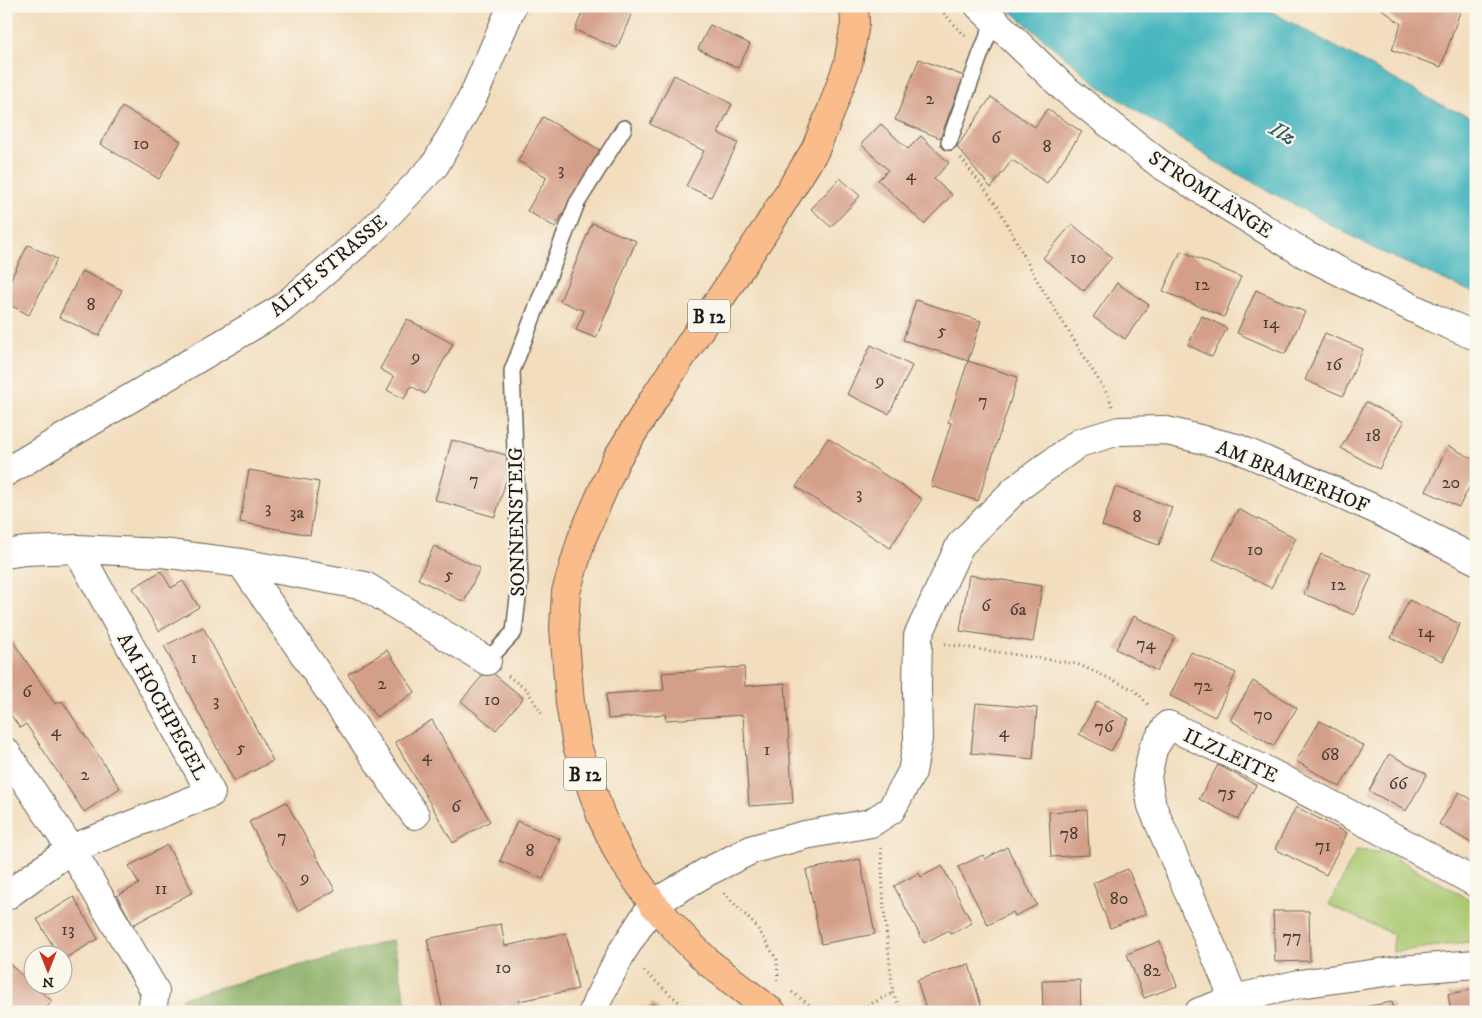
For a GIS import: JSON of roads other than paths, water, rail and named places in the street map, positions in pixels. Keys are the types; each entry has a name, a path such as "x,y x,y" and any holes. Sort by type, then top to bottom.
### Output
{"main road":[{"name":"B 12","path":"772,1012 708,962 684,938 653,904 620,856 601,816 577,746 570,703 564,628 566,592 582,538 616,460 655,397 768,226 815,150 832,111 848,64 855,23 854,6"}],"street":[{"name":"ALTE STRASSE","path":"6,472 281,309 371,232 435,166 474,96 512,6"},
{"name":"STROMLÄNGE","path":"987,15 1064,88 1160,164 1304,254 1434,318 1476,336"},
{"name":"AM BRAMERHOF","path":"653,904 705,873 753,849 804,835 871,823 891,810 912,772 918,739 918,636 960,546 1016,489 1079,443 1118,430 1163,430 1237,448 1375,509 1476,560"},
{"path":"6,554 25,551 77,549 162,553 241,563 365,586 487,661"},
{"name":"AM HOCHPEGEL","path":"6,896 71,849 211,793 77,549"},
{"path":"241,563 415,816"},
{"name":"ILZLEITE","path":"1234,999 1152,806 1147,777 1153,749 1168,725 1263,770 1397,839 1476,883"},
{"path":"6,752 71,849 155,991 152,1012"},
{"path":"593,1012 622,952 653,904"},
{"path":"1199,1012 1234,999 1299,984 1400,970 1476,964"}],"lane":[{"path":"949,142 989,33 987,15"},
{"name":"SONNENSTEIG","path":"487,661 514,632 520,581 512,372 577,203 624,128"}],"water":[{"name":"Ilz","path":"1005,6 1261,6 1443,106 1476,119 1476,294 1377,250 1214,161 1099,86"}]}
